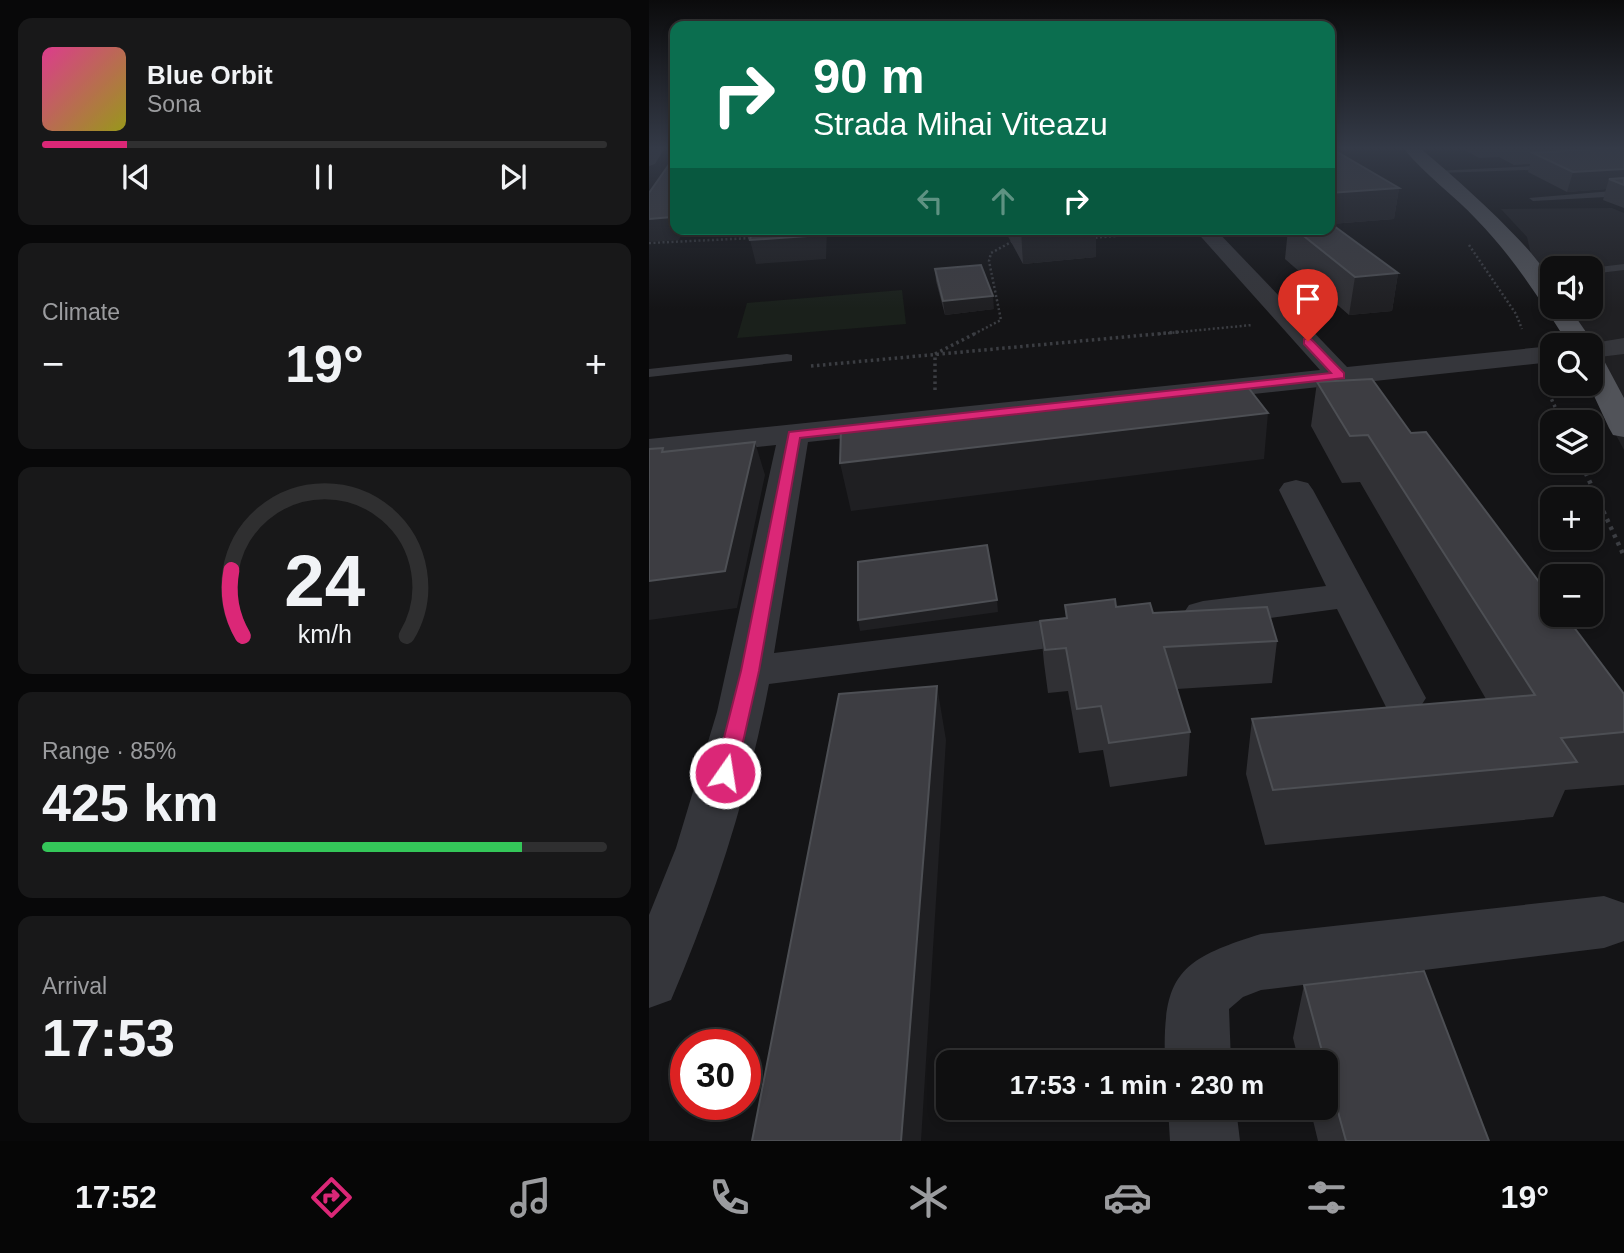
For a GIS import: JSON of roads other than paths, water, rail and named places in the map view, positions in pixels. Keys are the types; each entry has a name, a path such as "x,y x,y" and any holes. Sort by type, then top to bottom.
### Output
{"main road":[{"path":"1471,202 1540,272"},
{"path":"1603,385 1624,428"}],"street":[{"path":"1210,235 1340,376"},
{"path":"1603,349 1624,346"},
{"path":"649,449 1540,355"},
{"path":"653,963 719,798 750,671 794,434"},
{"path":"1296,490 1403,698"},
{"path":"750,671 1350,595"},
{"path":"1197,1050 1195,1021 1198,1000 1209,983 1228,972 1261,962 1604,922"},
{"path":"1203,1120 1205,1141"}],"lane":[{"path":"1603,270 1624,267"},
{"path":"649,373 787,358"}]}
